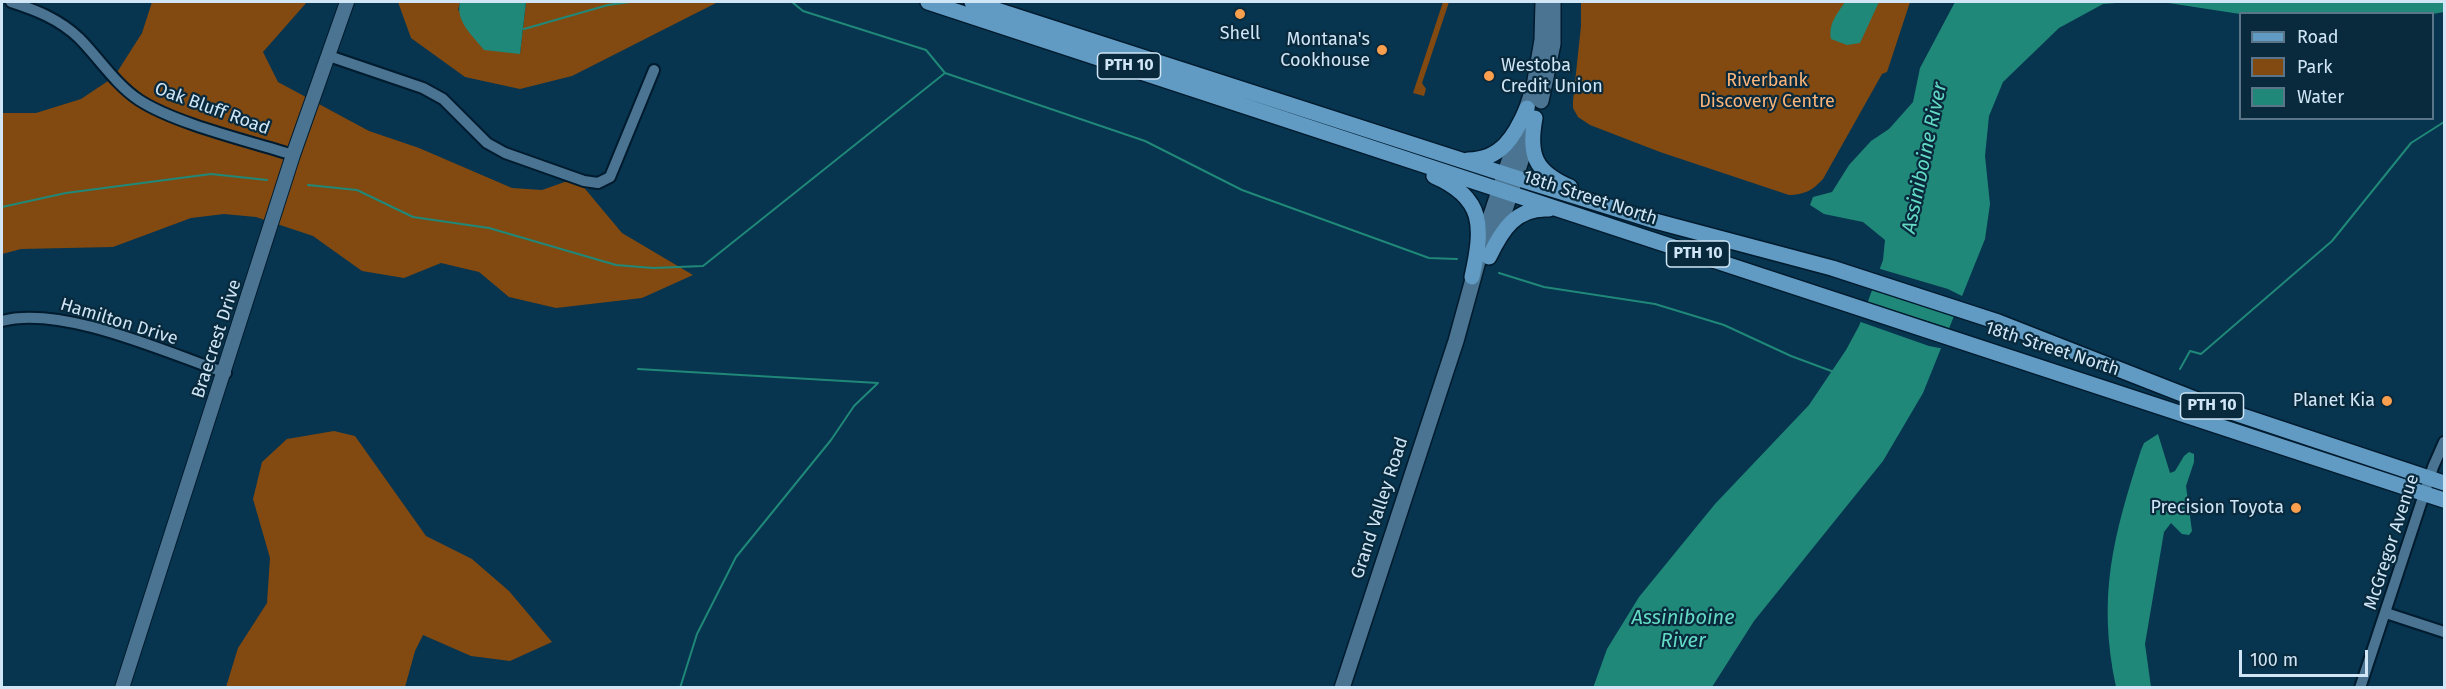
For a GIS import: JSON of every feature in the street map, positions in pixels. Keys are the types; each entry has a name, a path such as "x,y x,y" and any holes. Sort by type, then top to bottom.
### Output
{"main road":[{"name":"18th Street North","path":"928,2 1261,109 1328,134 1508,184 1634,214 1832,268 1998,322 2228,411 2437,481"},
{"name":"18th Street North","path":"972,2 1447,156 1574,213 2445,500"},
{"path":"1543,2 1540,59 1531,113 1533,151 1545,173 1561,183 1601,197 1634,214"},
{"path":"1508,184 1551,57 1553,2"},
{"path":"1447,156 1469,160 1497,152 1531,113"},
{"path":"1328,134 1369,154 1431,175 1461,191 1475,209 1478,221 1479,239 1472,276"},
{"name":"Grand Valley Road","path":"1342,687 1456,341 1489,257 1508,184"},
{"name":"Grand Valley Road","path":"1456,341 1472,276 1508,184"},
{"path":"1489,257 1505,228 1520,215 1545,209 1574,213"}],"street":[{"name":"Oak Bluff Road","path":"11,2 57,20 79,38 117,81 138,100 164,113 293,155"},
{"name":"Braecrest Drive","path":"123,687 226,373 293,155 347,2"},
{"path":"329,56 423,88 442,99 487,143 505,153 584,181 598,183 610,177 654,70"},
{"name":"Hamilton Drive","path":"2,321 21,316 44,316 93,328 226,373"},
{"name":"McGregor Avenue","path":"2360,687 2425,494 2437,481 2445,442"},
{"path":"2386,613 2445,632"}],"green space":[{"path":"152,2 307,2 263,52 278,82 369,131 419,148 512,188 542,190 576,178 622,233 693,275 642,298 556,308 509,297 479,272 441,263 404,278 362,271 313,236 256,217 224,214 191,218 113,247 21,249 2,254 2,113 36,113 81,99 114,77 142,33"},
{"path":"398,2 460,2 458,10 520,54 526,2 718,2 572,76 520,89 465,77 411,38"},
{"path":"1443,2 1449,2 1422,83 1426,89 1424,96 1413,93"},
{"name":"Riverbank Discovery Centre","path":"1581,2 1910,2 1887,72 1882,74 1823,179 1808,191 1789,195 1660,152 1590,125 1578,117 1573,108 1573,101 1581,26"},
{"path":"334,431 355,436 426,536 472,559 509,591 552,642 510,661 471,656 423,635 415,651 405,687 226,687 238,648 267,603 270,558 253,499 262,462 287,439"}],"water":[{"path":"460,2 526,2 520,54 484,50 462,22"},
{"path":"1845,2 1879,2 1860,43 1847,45 1831,39 1832,24"},
{"name":"Assiniboine River","path":"1955,2 2129,2 2103,4 2059,28 2003,82 1989,116 1985,156 1990,204 1985,239 1923,393 1883,461 1754,621 1712,687 1593,688 1607,649 1639,597 1715,504 1809,405 1846,350 1859,326 1883,260 1885,240 1863,222 1824,214 1810,205 1813,197 1832,192 1849,165 1871,141 1889,129 1913,102 1920,68"},
{"path":"2162,2 2444,2 2444,12 2434,14 2434,12 2239,12 2239,14"},
{"path":"2158,434 2170,473 2175,471 2189,452 2194,454 2194,462 2186,486 2192,531 2189,535 2182,534 2171,523 2164,532 2145,644 2151,687 2116,687 2108,624 2111,567 2123,511 2141,450 2144,443"}],"pier":[{"path":"1877,268 1948,289 1964,297 1957,317 1869,289"},
{"path":"1865,301 1952,329 1945,349 1929,346 1858,321"}],"waterway":[{"path":"524,29 608,5 630,2"},
{"path":"792,2 803,11 926,50 945,73 1145,141 1242,190 1429,258 1457,259"},
{"path":"308,185 357,190 413,217 489,228 616,265 653,268 703,266 945,73"},
{"path":"2180,369 2190,351 2201,354 2332,241 2411,143 2444,122"},
{"path":"2,207 66,193 211,174 267,180"},
{"path":"1499,273 1544,287 1655,304 1724,325 1791,356 1834,372"},
{"path":"638,369 878,383 854,406 831,440 736,557 697,634 680,688"}],"place":[{"name":"Shell","path":"1240,14"},
{"name":"Montana's Cookhouse","path":"1382,50"},
{"name":"Westoba Credit Union","path":"1489,76"},
{"name":"Planet Kia","path":"2387,401"},
{"name":"Precision Toyota","path":"2296,508"}]}
